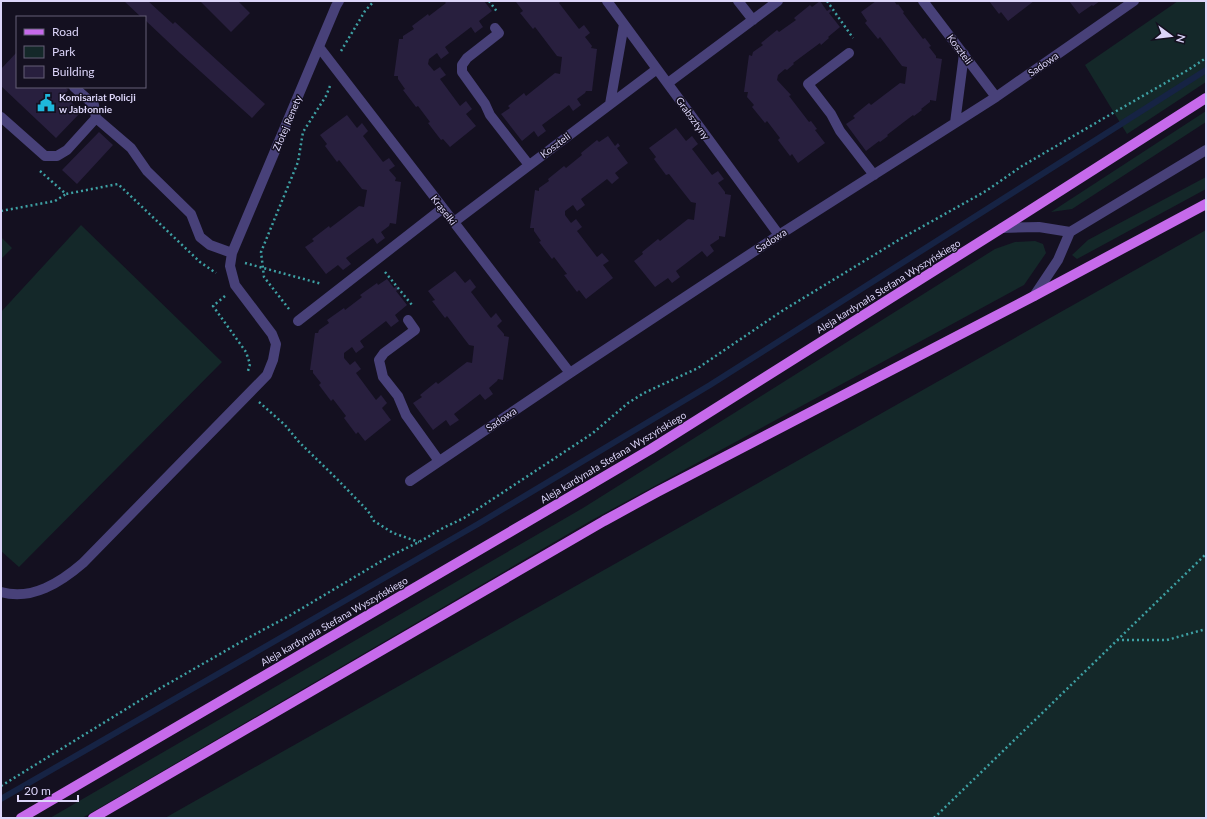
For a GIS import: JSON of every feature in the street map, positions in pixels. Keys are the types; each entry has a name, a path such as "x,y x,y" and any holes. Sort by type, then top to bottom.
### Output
{"main road":[{"name":"Aleja kardynała Stefana Wyszyńskiego","path":"21,818 650,449 1206,98"},
{"path":"93,818 604,521 1034,296 1206,204"}],"street":[{"name":"Złotej Renety","path":"234,249 339,1"},
{"name":"Grabsztyny","path":"607,1 779,235"},
{"path":"738,1 753,20"},
{"path":"668,83 778,1"},
{"name":"Koszteli","path":"923,1 996,97"},
{"name":"Sadowa","path":"410,481 779,235 996,97 1134,1"},
{"path":"610,104 624,24"},
{"path":"495,28 499,33 467,58 462,65 462,72 490,115 529,165"},
{"name":"Krąselki","path":"319,47 570,373"},
{"path":"849,53 808,84 831,114 840,131 874,175"},
{"path":"955,123 964,54"},
{"name":"Koszteli","path":"454,222 657,69"},
{"path":"1,592 7,594 19,594 35,592 53,585 83,563 267,375 273,360 276,344 272,334 235,285 230,266 234,249 210,245 200,237 191,214 147,171 131,148 96,118 94,105 75,88"},
{"path":"1,117 45,156 57,156 67,150 96,118"},
{"path":"1034,296 1058,260 1070,232 1206,150"},
{"path":"298,321 443,208"},
{"path":"1002,228 1039,227 1070,232"},
{"path":"408,320 415,330 384,353 379,360 380,369 383,377 398,396 406,415 439,461"}],"path":[{"path":"298,321 264,278 262,252 298,162 303,132 326,96 341,52 365,10 374,1"},
{"path":"827,1 857,44"},
{"path":"1,786 152,694 246,639 289,616 390,556 464,518 592,434 628,402 698,368 782,311 895,242 986,191 1022,166 1188,70 1206,58"},
{"path":"36,168 66,194"},
{"path":"1,211 55,201 66,194 118,184 200,262 217,274"},
{"path":"376,260 414,309 408,320"},
{"path":"252,264 339,288"},
{"path":"227,294 213,306 246,352 250,364 245,377 239,383 285,425 299,442 368,511 374,521 402,537 419,542"},
{"path":"934,818 1206,554"},
{"path":"1117,640 1167,640 1206,629"}],"green space":[{"path":"1178,1 1206,1 1206,82 1127,134 1085,65"},
{"path":"1206,111 1206,122 1072,209 1051,212"},
{"path":"1206,177 1206,189 1077,259 1072,255 1088,240"},
{"path":"81,225 222,362 19,567 1,551 1,312"},
{"path":"1206,230 1206,818 165,818"},
{"path":"1,237 12,248 1,259"},
{"path":"1035,241 1043,244 1046,253 1024,285 592,520 82,818 50,818 583,508 995,249 1015,242"}],"building":[{"path":"124,1 148,1 173,24 175,22 265,104 252,118 146,21 146,16 140,16"},
{"path":"200,1 238,1 250,13 231,32"},
{"path":"444,1 484,1 492,11 479,21 483,27 475,33 471,27 445,47 449,53 441,59 437,53 429,59 428,64 434,71 440,67 446,75 440,79 460,106 466,101 472,109 466,114 476,126 450,147 443,139 441,140 428,123 430,122 418,106 416,107 403,90 405,89 398,79 398,76 394,76 399,39 403,39 403,36 414,29 412,26 428,14 429,16 446,3"},
{"path":"561,1 559,3 579,29 584,25 590,33 585,37 592,46 591,48 597,49 592,91 586,91 577,99 581,105 573,111 569,105 542,125 546,131 538,137 534,131 522,141 501,114 510,108 508,106 524,93 526,96 555,73 560,74 562,57 557,56 535,27 533,29 520,13 523,11 516,2"},
{"path":"820,1 827,11 830,9 832,11 829,13 840,27 821,45 820,43 793,63 794,64 787,70 785,69 778,75 777,80 791,95 789,96 809,122 811,121 817,129 815,130 825,143 798,163 792,154 790,156 778,140 780,138 767,121 765,123 752,107 754,105 747,97 748,92 744,92 749,55 752,56 753,52 763,45 761,43 777,30 779,32 796,20 794,18 810,5 812,7"},
{"path":"876,1 894,1 897,5 898,4 923,39 925,38 931,46 929,47 936,58 942,59 936,101 930,100 930,102 921,109 922,110 914,116 913,115 887,135 888,136 866,151 846,124 855,118 853,116 869,103 871,105 900,83 905,84 907,67 902,66 880,37 878,39 865,23 867,21 861,12"},
{"path":"989,1 1034,1 1008,21 1001,12 999,14"},
{"path":"1069,1 1100,1 1079,14"},
{"name":"Komisariat Policji w Jabłonnie","path":"16,53 16,88 66,88 68,90 64,95 81,112 56,138 1,86 1,69"},
{"path":"347,115 357,128 362,123 368,131 363,136 383,162 389,158 395,166 389,170 396,178 395,181 401,182 396,224 390,223 389,226 381,232 385,238 377,244 373,238 346,258 351,264 343,270 338,265 326,274 305,247 314,241 312,239 329,226 330,228 359,206 364,207 367,190 362,189 339,160 337,162 325,146 327,144 320,135"},
{"path":"676,128 686,141 692,136 698,144 692,149 712,175 718,171 724,179 718,183 725,194 731,195 725,237 719,236 719,239 710,245 714,251 707,257 702,251 676,271 680,277 672,283 668,278 655,287 634,261 643,254 642,252 658,239 660,241 688,219 694,220 696,203 691,202 669,174 666,175 654,159 656,157 649,148"},
{"path":"99,132 113,145 77,184 62,170"},
{"path":"608,136 615,146 618,143 620,146 617,148 628,163 615,173 619,178 612,184 607,179 581,199 585,205 577,211 573,205 565,211 565,215 571,223 576,219 582,227 577,231 597,257 602,253 609,261 603,265 613,278 586,299 579,290 577,292 564,275 567,274 554,257 552,259 539,242 541,241 534,231 534,228 530,228 535,190 539,191 539,188 549,181 548,179 564,166 566,168 597,140 599,142"},
{"path":"455,271 465,283 470,279 476,287 471,292 491,318 496,313 502,321 497,326 504,336 509,337 503,380 498,379 489,388 493,394 485,400 480,394 454,414 459,420 450,426 446,420 433,430 413,403 422,397 420,395 436,382 438,384 467,362 472,363 474,346 469,345 447,316 445,318 432,301 435,300 428,291"},
{"path":"387,279 394,288 397,286 399,289 396,291 407,305 395,315 399,321 391,327 386,321 360,341 364,347 356,353 352,347 344,353 344,358 350,365 355,361 361,369 356,373 376,400 381,395 387,403 382,408 391,420 365,441 358,432 356,434 344,418 346,416 333,399 331,401 319,385 321,383 313,373 313,370 310,370 315,333 318,333 319,330 329,323 327,320 344,308 345,310 362,297 360,295 377,283 378,285"}],"waterway":[{"path":"1,799 478,524 710,385 1206,70"}],"place":[{"name":"Komisariat Policji w Jabłonnie","path":"46,103"}]}
